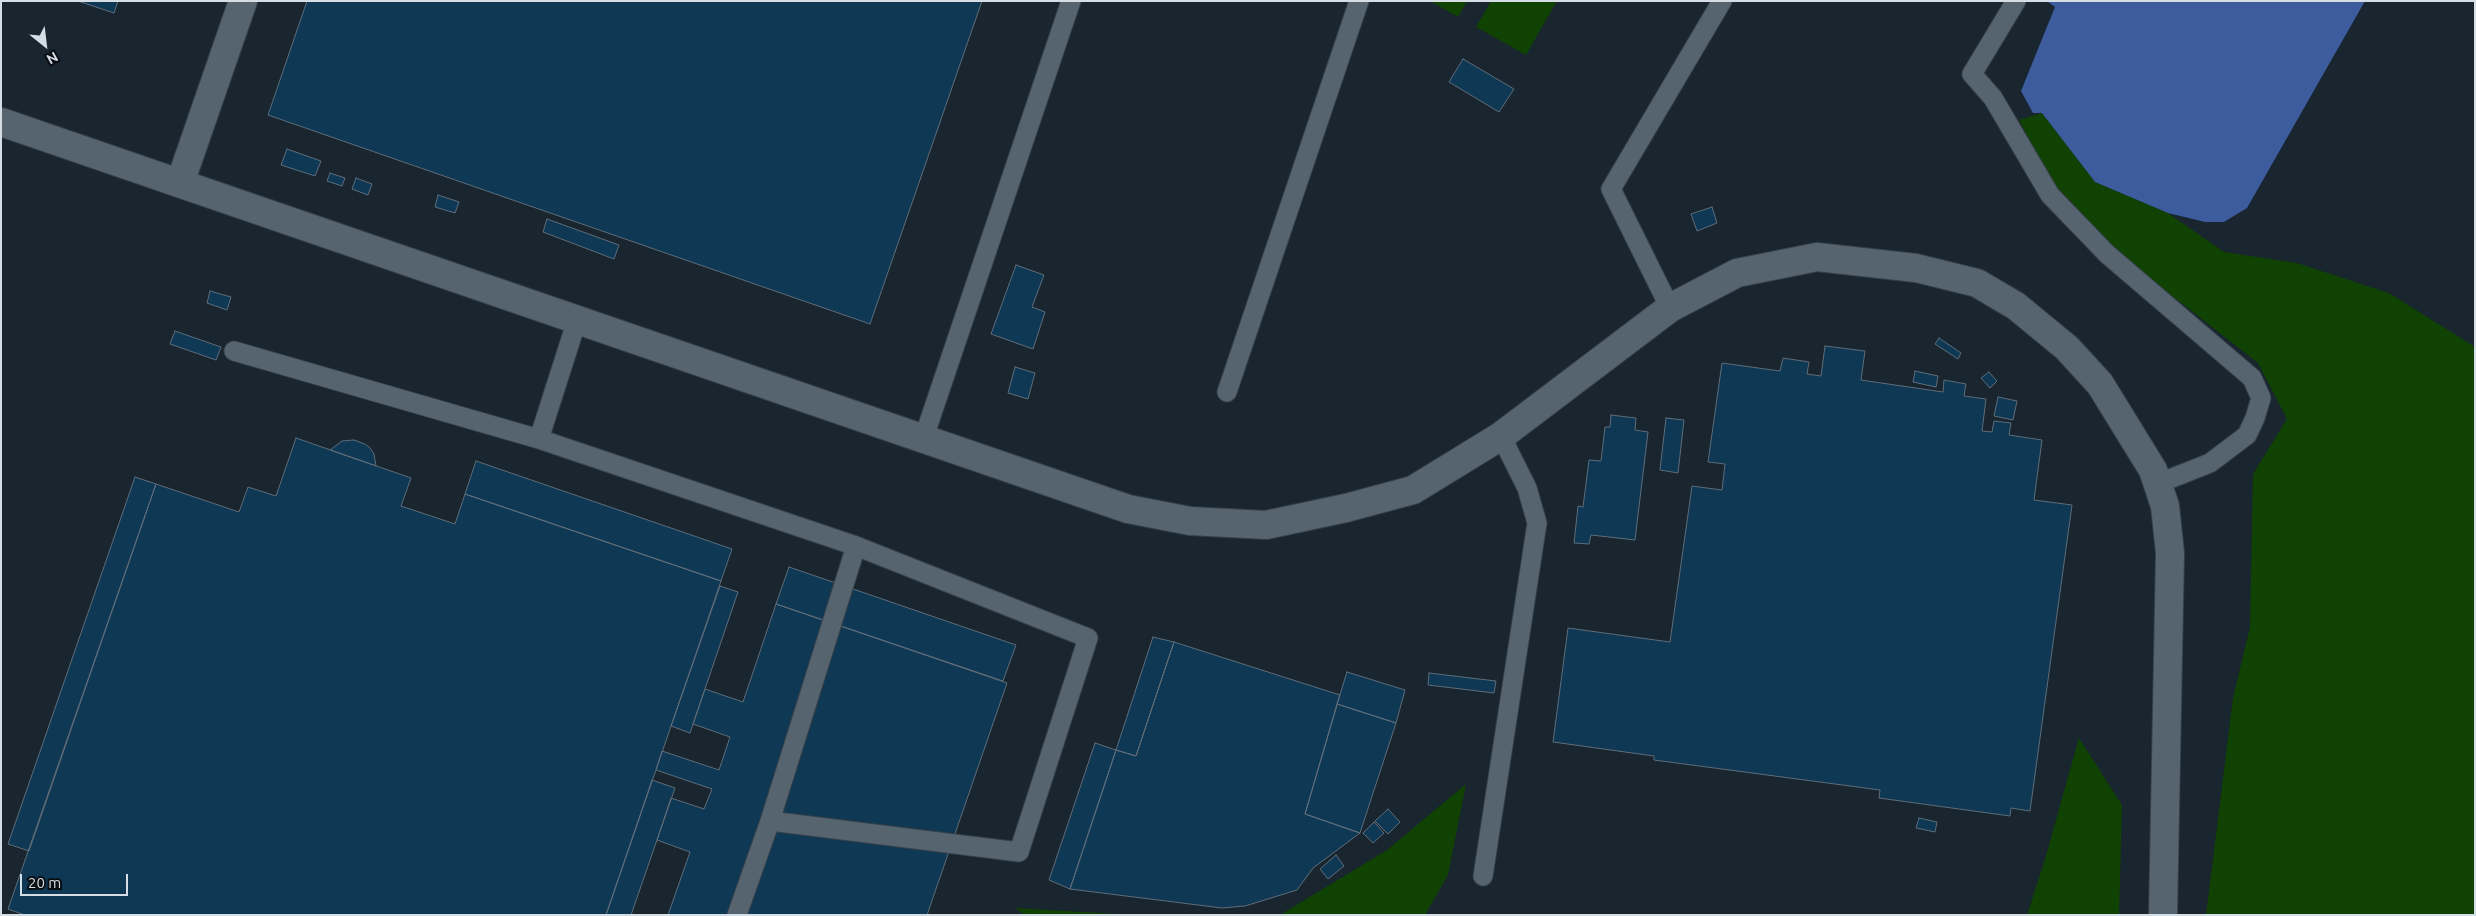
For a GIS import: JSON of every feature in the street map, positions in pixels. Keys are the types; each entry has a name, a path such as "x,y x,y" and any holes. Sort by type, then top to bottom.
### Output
{"street":[{"path":"180,183 244,1"},
{"path":"1,122 1128,510 1190,520 1266,525 1346,508 1413,490 1501,436 1670,308 1737,272 1817,257 1916,268 1976,282 2016,306 2067,348 2100,384 2153,470 2165,506 2170,553 2163,915"}],"lane":[{"path":"923,440 1071,1"},
{"path":"1227,392 1359,1"},
{"path":"1670,308 1611,189 1722,1"},
{"path":"2016,1 1972,74 1993,98 2050,195 2107,254 2252,378 2261,398 2247,435 2210,462 2157,484"},
{"path":"539,439 577,320"},
{"path":"234,351 539,439 856,546 1088,638 1019,852 770,821"},
{"path":"1483,876 1537,523 1527,488 1501,436"},
{"path":"736,915 770,821 856,546"}],"green space":[{"path":"1430,1 1467,1 1458,17"},
{"path":"1491,1 1557,1 1526,55 1476,27"},
{"path":"2042,113 2095,182 2168,213 2224,252 2297,263 2389,293 2475,347 2475,915 2206,915 2233,698 2250,627 2253,474 2287,419 2258,363 2111,248 2053,186 2019,120"},
{"path":"2079,738 2122,805 2119,915 2027,915 2045,859"},
{"path":"1466,784 1448,875 1425,915 1280,915 1387,850"},
{"path":"1015,908 1135,915 1025,915"}],"water":[{"path":"2047,1 2365,1 2247,208 2224,222 2205,222 2168,213 2095,182 2042,113 2033,113 2021,91 2055,7"}],"building":[{"path":"78,1 118,1 114,13"},
{"path":"307,1 982,1 870,324 268,115"},
{"path":"1463,59 1514,89 1499,112 1449,82"},
{"path":"287,149 321,161 315,176 281,165"},
{"path":"330,173 345,178 342,186 327,181"},
{"path":"356,178 372,184 368,195 352,189"},
{"path":"438,195 459,202 455,213 435,207"},
{"path":"1712,207 1717,223 1697,231 1691,214"},
{"path":"547,219 619,245 614,259 543,232"},
{"path":"1016,265 1044,275 1032,307 1045,312 1033,349 991,334"},
{"path":"210,291 231,297 227,310 207,303"},
{"path":"175,331 221,347 216,360 170,344"},
{"path":"1939,338 1961,353 1958,359 1935,344"},
{"path":"1825,346 1865,351 1861,380 1943,392 1944,380 1966,384 1964,396 1986,399 1982,431 1992,432 1994,421 2011,423 2009,435 2042,440 2034,500 2072,505 2030,811 2011,808 2010,816 1879,798 1880,790 1654,760 1654,756 1553,742 1568,628 1670,642 1692,486 1722,490 1725,464 1708,462 1722,363 1780,371 1783,358 1809,362 1807,374 1821,376"},
{"path":"1015,367 1035,373 1028,399 1008,393"},
{"path":"1915,371 1938,376 1936,387 1913,382"},
{"path":"1989,372 1997,381 1990,388 1981,378"},
{"path":"1998,397 2017,401 2013,420 1994,416"},
{"path":"1611,415 1636,418 1635,430 1648,432 1635,540 1591,535 1589,544 1574,543 1578,506 1583,507 1589,460 1601,461 1605,427 1610,427"},
{"path":"1666,418 1684,420 1678,473 1660,470"},
{"path":"296,438 411,478 401,506 455,524 465,494 721,581 606,915 25,915 8,909 156,484 239,512 248,487 276,496"},
{"path":"354,440 370,448 374,454 376,466 330,450 342,441"},
{"path":"476,461 732,549 721,581 465,494"},
{"path":"135,477 156,484 29,851 8,844"},
{"path":"789,567 1016,645 1003,681 776,604"},
{"path":"720,586 738,592 690,733 671,726"},
{"path":"776,604 1007,683 927,915 668,915 690,852 657,840 671,798 704,809 712,789 656,770 662,751 719,770 730,737 693,724 705,689 743,702"},
{"path":"1153,637 1174,642 1136,756 1116,750"},
{"path":"1174,642 1340,695 1305,814 1360,833 1313,868 1297,890 1245,906 1222,908 1070,889 1116,750 1136,756"},
{"path":"1347,672 1405,690 1396,723 1337,704"},
{"path":"1429,673 1496,681 1494,693 1428,685"},
{"path":"1337,704 1396,723 1360,833 1305,814"},
{"path":"1095,743 1116,750 1070,889 1049,880"},
{"path":"652,780 675,788 631,915 606,915"},
{"path":"1388,809 1400,822 1388,834 1375,821"},
{"path":"1919,818 1937,822 1935,832 1916,828"},
{"path":"1374,822 1384,833 1373,843 1363,833"},
{"path":"1336,855 1344,866 1328,879 1320,869"}]}
